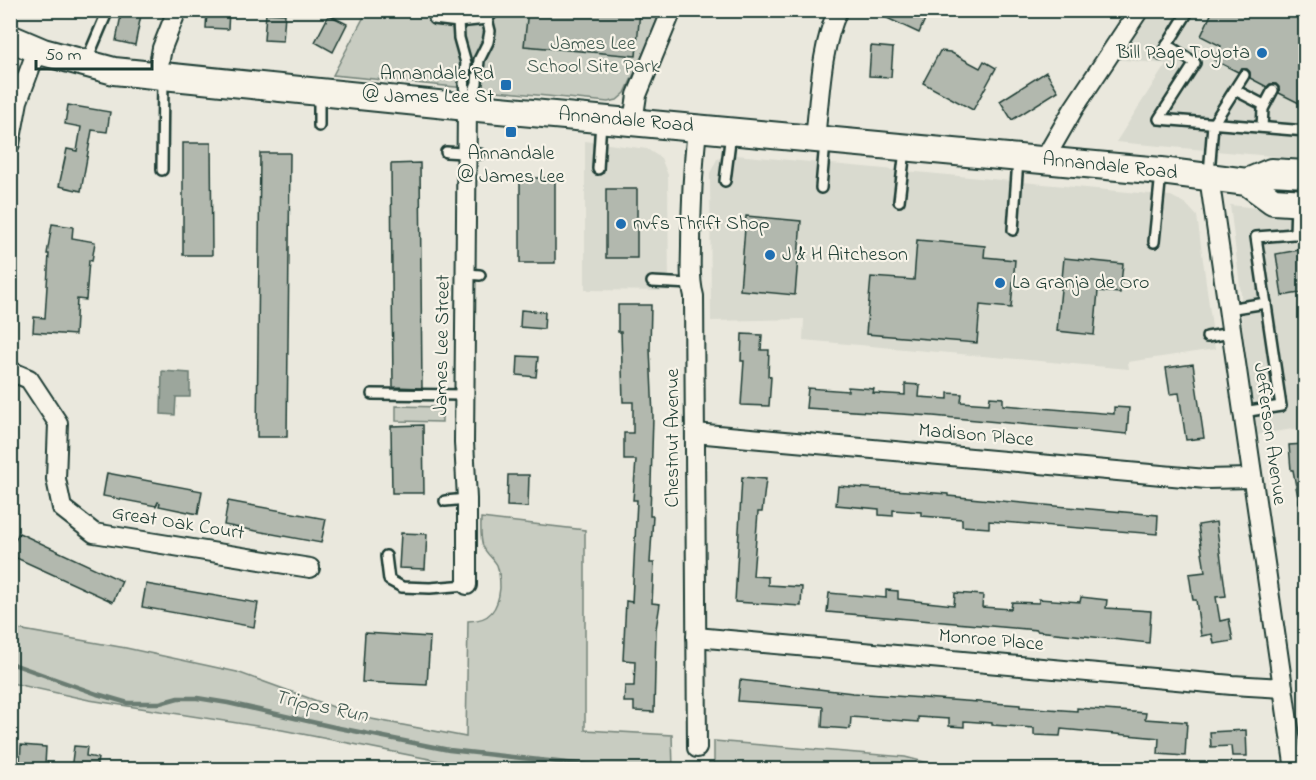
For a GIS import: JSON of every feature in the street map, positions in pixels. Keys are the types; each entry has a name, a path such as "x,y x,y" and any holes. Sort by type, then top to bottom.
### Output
{"main road":[{"name":"Annandale Road","path":"10,38 37,50 85,65 114,71 467,107 1161,171 1247,182 1273,201 1301,203"},
{"name":"Annandale Road","path":"1247,182 1271,172 1305,174"}],"street":[{"path":"160,75 162,48 177,10"},
{"path":"633,122 636,95 672,10"},
{"path":"820,140 824,62 832,23 838,10"},
{"path":"1044,160 1074,108 1139,10"},
{"path":"10,144 18,101 37,50"},
{"name":"James Lee Street","path":"466,585 467,499 464,442 473,274 474,154 467,107"},
{"name":"Chestnut Avenue","path":"697,128 692,175 691,284 694,296 697,748"},
{"name":"Jefferson Avenue","path":"1209,177 1295,770"},
{"name":"Great Oak Court","path":"10,371 29,379 58,423 56,479 62,508 94,533 310,568"},
{"name":"Madison Place","path":"695,433 1206,479 1252,478"},
{"name":"Monroe Place","path":"696,637 1232,686 1283,688"}],"lane":[{"path":"85,65 108,10"},
{"path":"434,19 458,22 488,18 495,10"},
{"path":"1161,55 1189,10"},
{"path":"467,107 477,83 479,60 488,42 490,32 488,18"},
{"path":"458,22 459,38 466,63 464,84 467,107"},
{"path":"1167,45 1195,63 1159,119 1305,131"},
{"path":"160,75 162,170"},
{"path":"1209,177 1213,124 1244,75"},
{"path":"1235,90 1264,105"},
{"path":"1262,128 1261,114 1273,90"},
{"path":"319,92 319,126"},
{"path":"598,169 601,118"},
{"path":"725,181 731,130"},
{"path":"820,140 821,188"},
{"path":"900,201 906,147"},
{"path":"446,153 474,154"},
{"path":"1013,230 1018,158"},
{"path":"1154,242 1161,171"},
{"path":"1243,412 1281,406 1256,237 1300,233 1301,203"},
{"path":"652,282 691,284"},
{"path":"1228,309 1266,303"},
{"path":"1207,338 1231,333"},
{"path":"372,394 465,395"},
{"path":"445,501 467,499"},
{"path":"386,556 388,580 402,587 430,588 466,585"}],"shaded area":[{"path":"1144,11 1305,11 1305,159 1116,142 1166,64 1113,59"},
{"path":"585,141 647,149 661,158 668,175 669,291 585,290"},
{"path":"736,155 1171,196 1186,204 1197,216 1215,349 1128,362 1129,369 803,340 804,319 711,321 710,173 717,159"},
{"path":"1230,205 1305,213 1305,427 1257,435 1243,341 1241,294"},
{"path":"162,371 190,373 190,397 176,397 175,415 161,414"}],"green space":[{"name":"James Lee School Site Park","path":"367,11 663,11 625,93 617,100 608,102 333,75"},
{"path":"396,406 442,407 442,422 396,421"},
{"path":"481,518 585,530 585,730 672,735 673,769 466,769 465,766 282,730 89,700 11,683 11,628 126,648 237,672 361,717 466,737 468,621 482,619 492,612 500,588 497,565 482,543"},
{"path":"714,741 905,757 952,769 714,769"}],"building":[{"path":"122,10 142,10 135,45 116,41"},
{"path":"207,10 229,10 228,29 206,28"},
{"path":"528,10 640,10 636,56 524,46"},
{"path":"870,10 929,10 919,33"},
{"name":"Bill Page Toyota","path":"1213,10 1305,10 1305,106 1279,93 1279,87 1276,84 1270,84 1267,87 1250,78 1250,72 1247,69 1241,69 1238,72 1214,60 1221,46 1201,36"},
{"path":"266,13 285,14 283,41 264,40"},
{"path":"329,15 347,24 333,52 315,42"},
{"path":"871,46 893,48 891,77 869,76"},
{"path":"940,51 950,52 980,68 984,61 996,68 973,110 923,83"},
{"path":"1046,72 1058,91 1012,120 1000,101"},
{"path":"68,105 110,112 107,132 92,130 81,191 59,186 67,149 77,151 81,127 65,124"},
{"path":"183,143 211,143 212,255 183,255"},
{"path":"260,153 290,153 287,437 257,437"},
{"path":"420,163 422,388 393,387 391,164"},
{"path":"520,178 555,178 555,263 520,263"},
{"name":"nvfs Thrift Shop","path":"606,189 637,189 637,258 606,258"},
{"name":"J & H Aitcheson","path":"746,216 801,221 795,295 740,290"},
{"path":"52,224 73,227 72,238 95,242 92,261 89,260 86,300 77,299 75,335 33,332 34,317 45,318 49,254 47,254"},
{"path":"917,240 985,246 984,257 1015,260 1011,308 980,305 977,343 866,334 871,277 914,280"},
{"path":"1305,249 1305,292 1282,296 1276,254"},
{"path":"1064,258 1123,264 1120,293 1098,291 1094,335 1057,331"},
{"path":"618,305 651,305 653,417 650,516 653,516 650,563 654,563 652,603 660,604 656,629 654,712 634,711 634,702 624,702 625,686 634,686 635,661 623,660 626,601 632,602 637,500 633,500 636,460 624,460 624,433 633,433 633,402 623,402"},
{"path":"521,310 545,312 544,329 520,327"},
{"path":"742,334 762,335 761,350 769,350 768,376 771,377 769,406 741,405 744,361 741,361"},
{"path":"518,356 538,357 536,377 517,375"},
{"path":"1193,364 1204,438 1186,440 1179,393 1170,394 1166,368"},
{"path":"905,384 920,385 919,397 948,399 948,393 962,394 961,402 989,404 990,397 1003,398 1003,405 1114,414 1114,407 1129,408 1127,434 933,416 806,408 808,388 848,391 848,387 874,389 873,393 905,395"},
{"path":"423,425 424,493 392,493 391,426"},
{"path":"1305,444 1305,503 1299,503 1293,470 1291,470 1289,445"},
{"path":"107,473 202,491 198,514 159,506 158,502 156,506 103,496"},
{"path":"508,475 529,475 528,507 507,506"},
{"path":"742,477 766,479 762,512 758,512 753,576 768,577 768,585 802,587 801,606 735,602"},
{"path":"838,486 948,494 948,496 1158,515 1157,534 989,521 989,528 962,526 962,519 921,516 921,512 893,510 893,516 879,515 879,509 836,505"},
{"path":"228,501 326,519 321,543 224,525"},
{"path":"1216,522 1226,596 1216,597 1220,621 1229,619 1233,641 1214,644 1212,634 1201,636 1196,600 1193,600 1189,574 1205,572 1198,525"},
{"path":"19,533 122,581 113,602 10,555 10,550"},
{"path":"401,533 427,534 425,569 399,568"},
{"path":"146,584 258,603 254,627 142,607"},
{"path":"886,590 898,591 898,599 954,605 955,593 983,595 982,607 1011,609 1012,602 1039,603 1039,599 1080,602 1081,597 1107,600 1106,608 1151,611 1149,643 1037,630 827,612 829,593 886,598"},
{"path":"365,633 430,637 427,685 362,682"},
{"path":"740,680 853,693 1020,705 1020,707 1146,713 1145,719 1187,722 1185,756 1158,754 1159,738 1061,729 1060,736 1034,735 1034,728 992,725 992,723 964,721 964,727 949,726 949,719 918,717 918,722 851,717 850,729 822,727 823,707 738,701"},
{"path":"1246,730 1247,756 1232,756 1231,746 1211,747 1210,732"},
{"path":"21,745 46,747 45,765 20,763"},
{"path":"74,746 87,747 86,756 98,758 96,770 71,770"}],"waterway":[{"name":"Tripps Run","path":"10,663 128,703 160,703 178,698 197,698 449,750 631,770"}],"place":[{"name":"Bill Page Toyota","path":"1262,53"},
{"name":"Annandale Rd @ James Lee St","path":"506,85"},
{"name":"Annandale @ James Lee","path":"511,132"},
{"name":"nvfs Thrift Shop","path":"621,224"},
{"name":"J & H Aitcheson","path":"770,255"},
{"name":"La Granja de Oro","path":"1000,283"}]}
